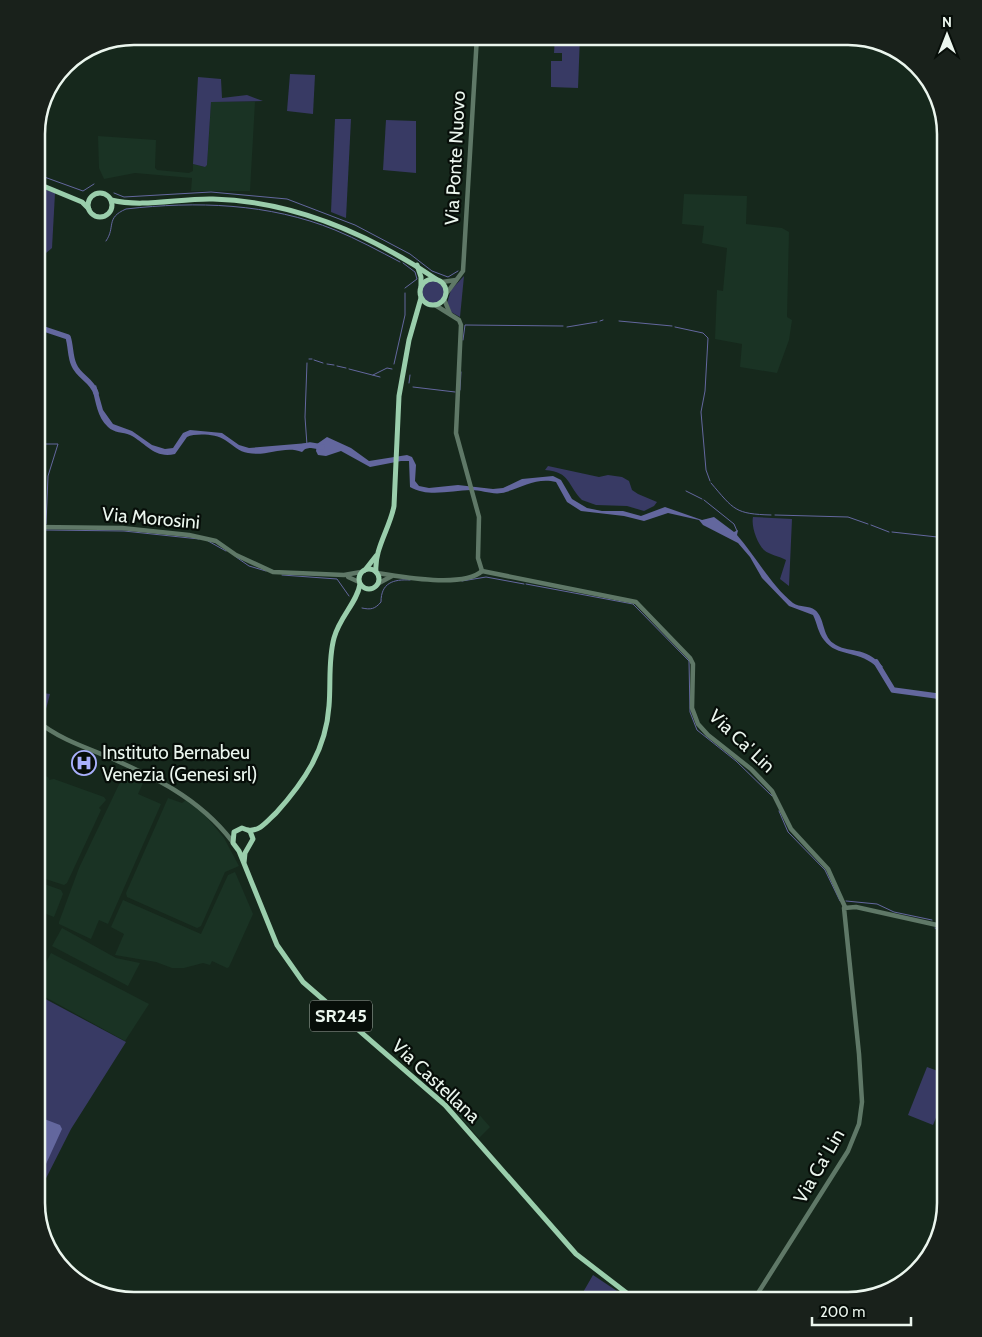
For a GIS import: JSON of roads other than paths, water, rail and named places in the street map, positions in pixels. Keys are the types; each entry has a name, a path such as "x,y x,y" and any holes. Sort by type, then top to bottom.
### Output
{"main road":[{"path":"45,187 87,205 90,210 100,217 127,203"},
{"path":"74,198 92,197 102,194 110,200 127,203 207,198 246,200 271,204 334,224 416,265 442,282 445,296 422,311 414,328"},
{"path":"90,210 89,203 92,197"},
{"path":"110,200 111,210"},
{"path":"244,863 245,853 264,825 297,789 319,751 328,719 333,642 342,616 356,599 379,583 377,556 392,514 396,473 399,396 421,298 421,277 416,265"},
{"path":"421,286 427,280 436,279"},
{"path":"421,298 432,305"},
{"path":"356,599 363,571 377,556"},
{"path":"363,571 377,572"},
{"path":"360,583 364,588 371,590"},
{"path":"249,848 237,848 232,841 236,830 242,828 255,830 264,825"},
{"path":"248,830 253,836 253,842"},
{"name":"Via Castellana","path":"237,848 277,945 303,982 445,1105 576,1254 626,1292"}],"street":[{"name":"Via Ponte Nuovo","path":"445,296 464,271 477,45"},
{"path":"442,282 458,280"},
{"path":"445,296 452,317"},
{"path":"377,572 394,576 459,579 477,575 482,571 478,558 479,517 456,433 461,325 459,320 432,305"},
{"name":"Via Morosini","path":"45,527 122,528 189,535 216,541 254,565 273,572 344,575 363,571"},
{"name":"Via Ca' Lin","path":"482,571 596,595 617,597 639,605 690,658 693,664 692,708 698,724 708,735 751,769 772,791 791,829 828,869 847,909 862,1102 859,1124 848,1151 759,1292"},
{"name":"Via Morosini","path":"344,575 360,583"},
{"path":"379,583 394,576"},
{"path":"45,726 64,738 146,775 188,797 222,826 232,841"},
{"path":"222,826 236,830"},
{"path":"847,909 856,907 937,925"}],"waterway":[{"path":"45,177 83,191 94,184"},
{"path":"114,193 124,197 211,192 287,199 355,225 410,254 432,271 448,277 458,271"},
{"path":"106,241 113,219 126,209 179,205 232,206 258,209 310,221 351,237 400,262"},
{"path":"403,263 415,272 417,279 405,288"},
{"path":"394,364 405,315 405,293"},
{"path":"619,321 672,326"},
{"path":"567,327 597,322"},
{"path":"463,340 465,325 563,326"},
{"path":"675,327 703,333 708,338 705,391 701,412 706,470 710,481"},
{"path":"45,329 68,337 74,365 79,373 92,385 96,393"},
{"path":"314,360 323,363"},
{"path":"307,363 305,417 307,445"},
{"path":"327,364 334,365"},
{"path":"337,366 346,368"},
{"path":"373,375 387,368 392,369"},
{"path":"349,369 380,377"},
{"path":"460,390 461,372"},
{"path":"409,383 410,375"},
{"path":"413,387 455,392"},
{"path":"45,444 58,444 48,476 46,524"},
{"path":"301,447 310,445 322,447"},
{"path":"711,483 736,509 742,512 771,515"},
{"path":"686,491 702,499"},
{"path":"704,500 734,524 737,531"},
{"path":"775,515 848,517 868,524"},
{"path":"871,525 889,532"},
{"path":"46,530 124,531 199,539"},
{"path":"892,532 937,537"},
{"path":"208,541 226,551"},
{"path":"236,557 249,566 266,571"},
{"path":"282,575 337,579 349,596"},
{"path":"462,581 486,577 524,584"},
{"path":"362,608 375,608 381,602 383,590 389,584 398,580 410,580"},
{"path":"526,584 633,604 689,661 690,712 697,730 736,761 772,796"},
{"path":"876,662 893,690 937,696"},
{"path":"779,811 788,832 825,870 840,901"},
{"path":"846,901 877,904 894,912 932,920"}],"place":[{"name":"Instituto Bernabeu Venezia (Genesi srl)","path":"84,763"}]}
